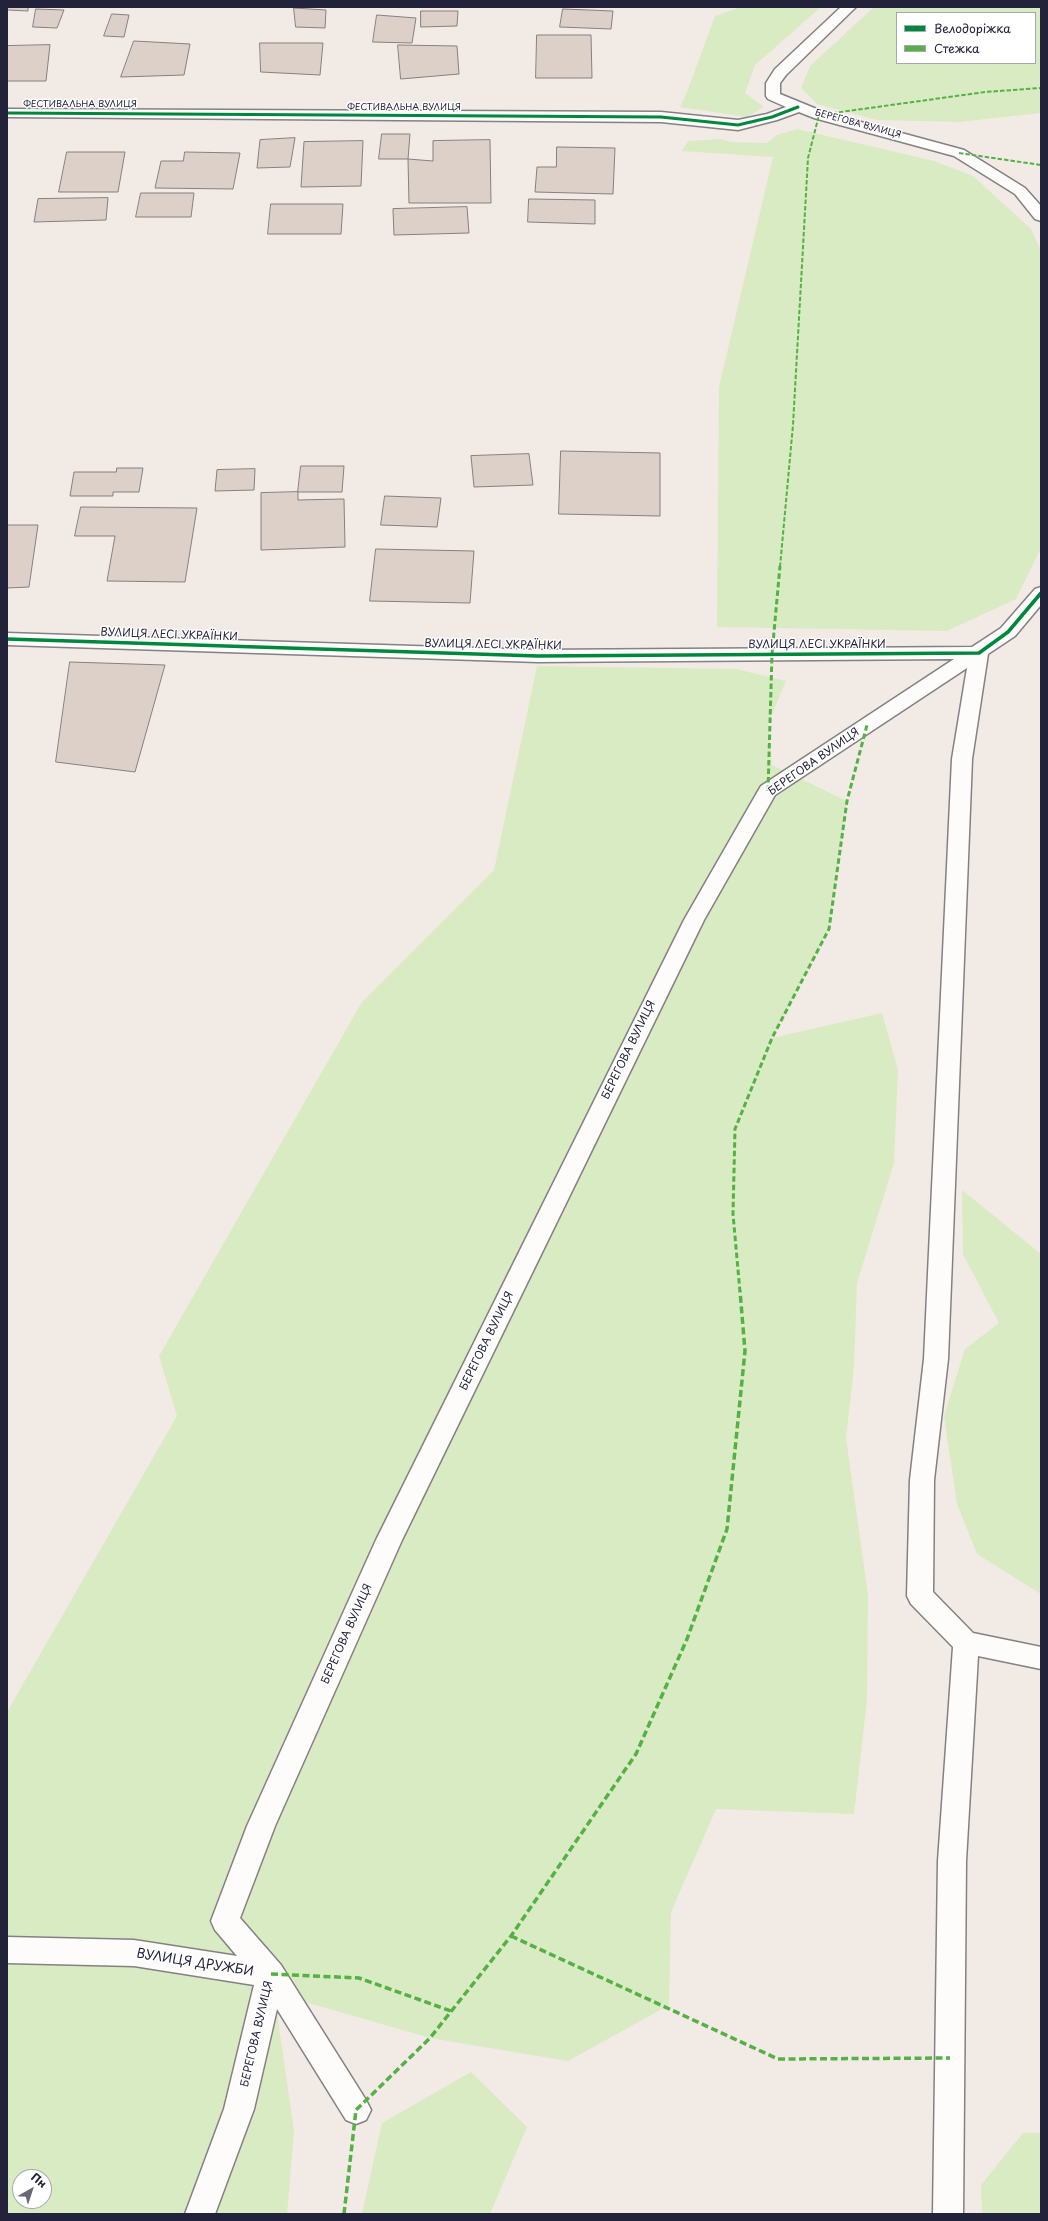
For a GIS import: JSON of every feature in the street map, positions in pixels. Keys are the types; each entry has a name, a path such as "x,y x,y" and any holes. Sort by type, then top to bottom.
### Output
{"street":[{"name":"БЕРЕГОВА ВУЛИЦЯ","path":"849,7 780,72 773,83 773,96 819,115 959,153 1020,191 1041,216"},
{"name":"ФЕСТИВАЛЬНА ВУЛИЦЯ","path":"7,113 661,117 738,125 772,117 798,107"},
{"name":"БЕРЕГОВА ВУЛИЦЯ","path":"200,2214 239,2109 271,1974 225,1921 261,1826 389,1540 694,920 768,791 855,732 979,653 1008,632 1041,592"},
{"name":"ВУЛИЦЯ ЛЕСІ УКРАЇНКИ","path":"7,639 538,656 979,653"},
{"path":"979,653 962,759 936,1359 922,1480 920,1596 966,1643 1041,1658"},
{"path":"948,2214 952,1861 966,1643"},
{"name":"ВУЛИЦЯ ДРУЖБИ","path":"7,1950 134,1952 271,1974"},
{"path":"271,1974 356,2110"}],"green space":[{"path":"741,7 821,7 755,65 745,93 764,107 747,117 680,107 715,16"},
{"path":"874,7 1041,7 1041,113 959,122 877,120 817,104 801,88 810,66"},
{"path":"797,129 934,161 973,176 1031,229 1041,251 1041,548 1016,599 947,631 717,627 719,387 773,157 682,151 688,141 721,139 731,142 767,143 777,135"},
{"path":"537,666 736,669 786,681 768,723 772,765 847,801 829,929 772,1038 882,1013 898,1070 894,1163 857,1283 854,1367 846,1438 868,1595 867,1700 854,1814 716,1809 671,1912 669,2005 568,2061 430,2038 274,1993 294,2131 287,2214 7,2214 7,1712 177,1416 159,1356 362,1002 494,870"},
{"path":"962,1190 1041,1254 1041,1594 977,1554 957,1504 944,1416 965,1349 999,1323 963,1254"},
{"path":"471,2072 527,2127 490,2214 362,2214 382,2123"},
{"path":"1023,2133 1041,2133 1041,2214 982,2214 981,2185"}],"building":[{"path":"7,7 28,7 28,11 7,10"},
{"path":"294,8 326,10 325,28 296,27"},
{"path":"36,9 64,10 57,28 33,27"},
{"path":"563,9 613,11 611,29 560,27"},
{"path":"421,11 458,11 457,26 421,27"},
{"path":"112,14 129,15 124,37 104,36"},
{"path":"377,15 416,18 412,43 373,42"},
{"path":"537,35 591,35 592,78 536,78"},
{"path":"134,41 190,44 184,75 121,77"},
{"path":"260,43 323,43 320,75 261,72"},
{"path":"50,45 46,81 7,81 7,46"},
{"path":"398,45 457,46 459,74 401,79"},
{"path":"382,134 410,134 408,159 379,159"},
{"path":"295,138 290,167 257,168 260,140"},
{"path":"490,140 491,203 409,203 408,159 433,161 433,141"},
{"path":"363,141 361,186 301,187 304,142"},
{"path":"557,147 615,148 613,194 535,192 537,167 556,167"},
{"path":"67,152 125,152 118,192 59,192"},
{"path":"185,152 240,153 233,189 155,188 161,161 183,161"},
{"path":"141,193 194,193 191,217 136,217"},
{"path":"108,198 106,220 34,222 38,199"},
{"path":"529,199 595,200 595,224 528,222"},
{"path":"271,204 343,204 341,234 268,234"},
{"path":"467,207 469,233 394,235 393,209"},
{"path":"561,451 660,453 660,516 559,514"},
{"path":"529,454 533,485 474,487 471,456"},
{"path":"301,466 344,466 342,492 298,492"},
{"path":"117,468 143,468 139,492 113,492 113,496 70,496 74,472 116,472"},
{"path":"255,469 254,490 215,491 217,470"},
{"path":"298,492 298,500 344,499 345,547 261,550 261,493"},
{"path":"385,496 441,498 437,527 381,525"},
{"path":"81,507 197,508 185,582 107,581 115,536 75,536"},
{"path":"7,525 38,525 29,587 7,588"},
{"path":"376,549 474,551 470,603 370,601"},
{"path":"70,662 165,665 135,772 56,762"}],"marked path":[{"path":"768,791 772,654 793,425 808,158 819,115 985,92 1041,88"},
{"path":"959,153 1041,165"},
{"path":"344,2214 356,2110 430,2038 511,1936 636,1754 687,1639 727,1529 745,1351 733,1214 735,1129 772,1038 829,929 847,801 867,725"},
{"path":"511,1936 778,2059 950,2058"},
{"path":"271,1974 359,1978 451,2011"}],"cycle path":[{"path":"7,113 661,117 738,125 772,117 798,107"},
{"path":"7,639 538,656 979,653 1008,632 1041,593"}]}
